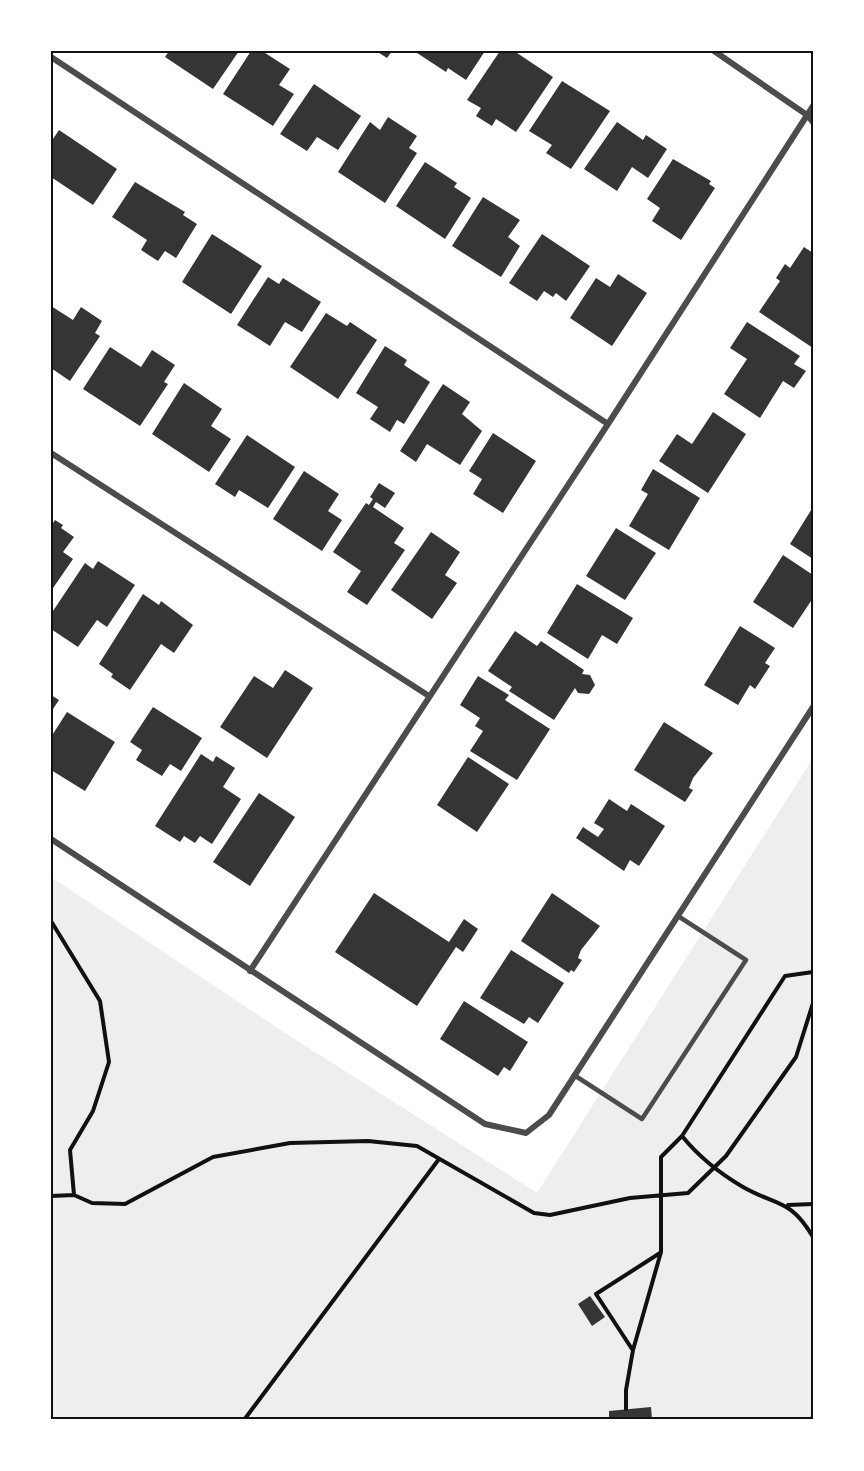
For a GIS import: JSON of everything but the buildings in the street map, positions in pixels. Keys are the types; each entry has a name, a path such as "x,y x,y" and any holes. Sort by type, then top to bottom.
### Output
{"street":[{"path":"714,51 807,115 813,122"},
{"path":"51,57 609,424"},
{"path":"250,971 609,424 813,106"},
{"path":"51,453 429,696"},
{"path":"51,839 485,1124 526,1133 549,1115 813,707"}],"lane":[{"path":"574,1075 642,1119 746,960 678,916"}],"path":[{"path":"51,921 100,1001 109,1062 93,1110 70,1150 74,1195"},
{"path":"626,1409 626,1390 633,1350 661,1252 661,1157 682,1136 785,976 813,972"},
{"path":"51,1196 74,1195 92,1203 126,1204 213,1157 290,1143 368,1141 417,1146 534,1213 550,1215 630,1198 688,1193 726,1156 796,1057 813,1003"},
{"path":"682,1136 694,1151 714,1168 745,1188 787,1205 813,1204"},
{"path":"244,1420 439,1159"},
{"path":"787,1205 813,1237"},
{"path":"633,1350 596,1294 661,1252"},
{"path":"812,1420 813,1416"}],"shaded area":[{"path":"813,758 813,1420 51,1420 51,877 282,1031 537,1193"}]}
